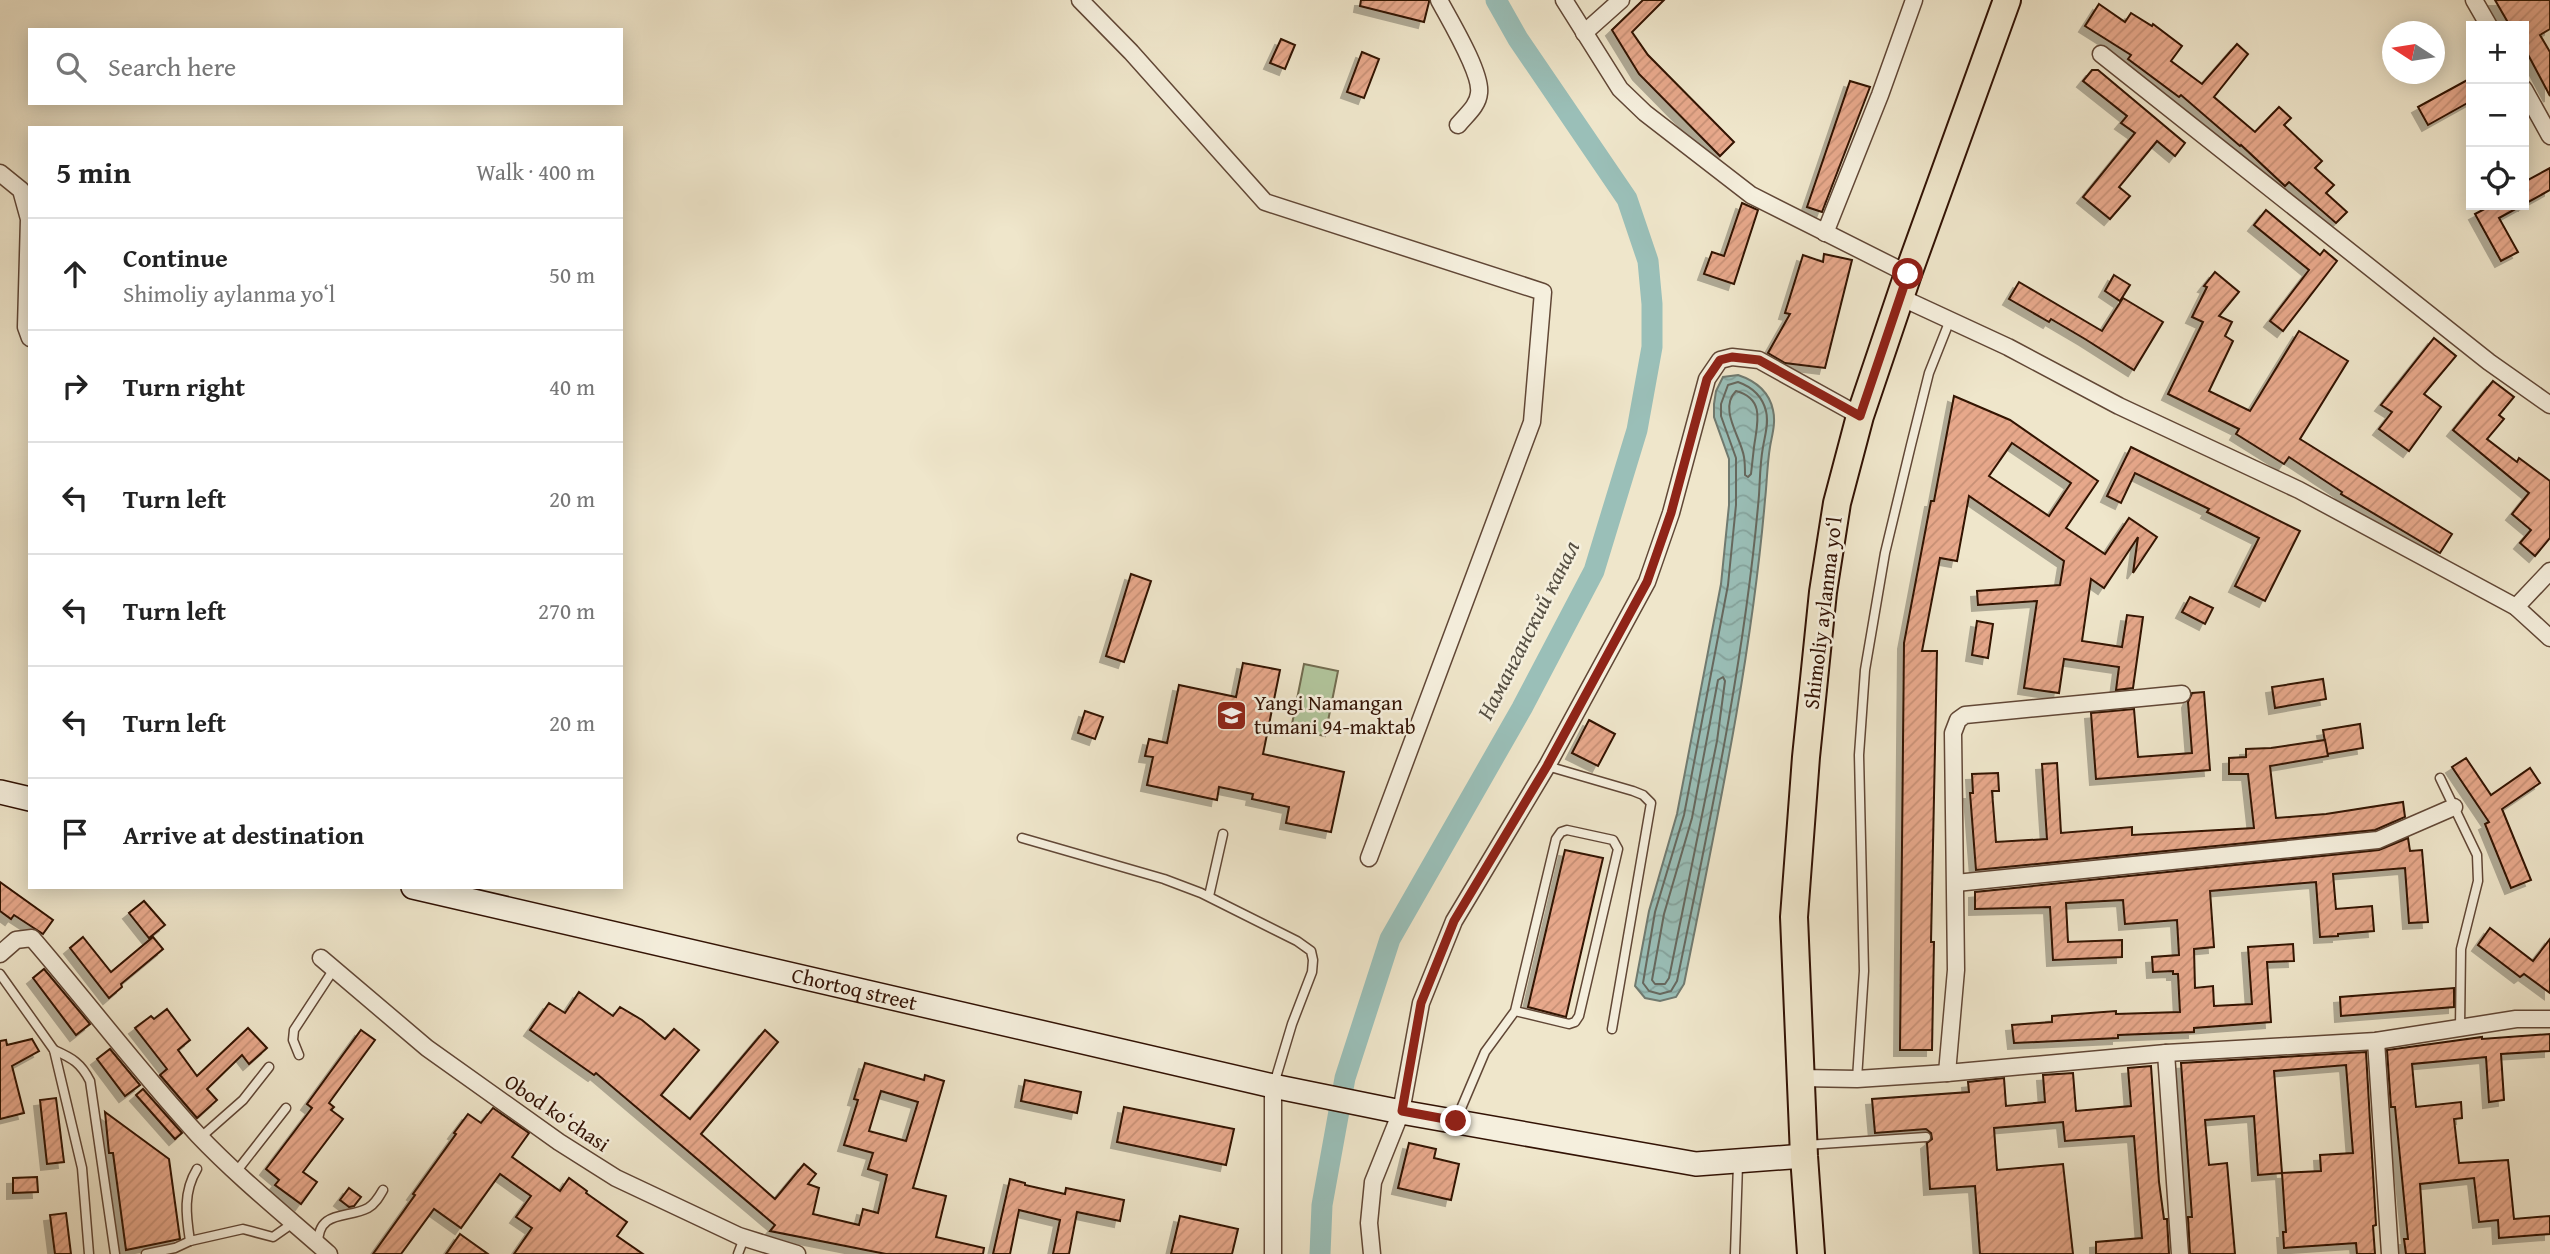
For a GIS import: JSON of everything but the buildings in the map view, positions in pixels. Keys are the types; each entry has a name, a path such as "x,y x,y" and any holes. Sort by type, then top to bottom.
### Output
{"main road":[{"name":"Shimoliy aylanma yoʻl","path":"1811,1254 1803,1151 1794,917 1806,757 1823,592 1837,503 1860,416 1904,285 2007,0"},
{"path":"0,792 28,799"},
{"name":"Chortoq street","path":"422,889 1284,1088 1396,1110 1696,1164 1739,1161 1803,1151"}],"street":[{"path":"1080,0 1131,52 1265,202 1543,292 1532,422 1369,858"},
{"path":"1439,0 1467,53 1480,91 1475,106 1458,125"},
{"path":"1564,0 1620,89 1645,113 1751,195 1825,233 1904,285 1950,320 2008,346 2119,406 2299,490 2516,607 2550,638"},
{"path":"1584,33 1621,0"},
{"path":"1825,233 1914,0"},
{"path":"2474,0 2485,21"},
{"path":"2101,54 2478,353 2550,405"},
{"path":"2529,98 2550,135"},
{"path":"0,173 21,190 28,215"},
{"path":"28,255 28,332"},
{"path":"1372,1254 1370,1223 1373,1182 1396,1110 1421,1003 1454,921 1547,766 1647,582 1671,513 1707,379 1720,360 1732,357 1759,360 1860,416"},
{"path":"2516,607 2550,571"},
{"path":"1947,1073 1956,970 1953,733 1958,720 1965,715 2182,694"},
{"path":"1956,883 2378,841 2454,807"},
{"path":"0,954 16,940 32,938 168,1102 236,1172 324,1249"},
{"name":"Obod koʻchasi","path":"321,958 427,1048 570,1149 616,1178 744,1238 797,1254"},
{"path":"1801,1078 1857,1079 2166,1053 2376,1041 2516,1018 2550,1019"},
{"path":"2376,1041 2390,1254"},
{"path":"2166,1053 2180,1254"},
{"path":"1273,1254 1284,1088"}],"lane":[{"path":"1857,1079 1864,971 1859,755 1865,670 1885,553 1910,445 1929,373 1950,320"},
{"path":"1547,766 1633,791 1643,795 1651,803 1612,1029"},
{"path":"2440,778 2477,855 2478,881 2461,949 2460,1028"},
{"path":"1456,1121 1485,1052 1515,1011 1556,839 1561,832 1567,830 1613,840 1618,849 1579,1016 1569,1024 1515,1011"},
{"path":"1209,896 1223,834"},
{"path":"1022,838 1164,879 1209,896 1297,941 1311,951 1314,960 1312,972 1292,1024 1284,1088"},
{"path":"299,1055 293,1041 294,1030 334,969"},
{"path":"0,974 54,1051 82,1168 89,1254"},
{"path":"54,1051 76,1060 90,1081 115,1254"},
{"path":"201,1137 243,1100 269,1067"},
{"path":"236,1172 286,1108"},
{"path":"1803,1151 1926,1137"},
{"path":"1735,1254 1739,1161"},
{"path":"190,1241 187,1195 198,1169"},
{"path":"324,1249 321,1230 327,1222 335,1215 366,1209 374,1204 383,1190"},
{"path":"146,1254 243,1229 273,1237 293,1223"},
{"path":"738,1254 744,1238"}],"green space":[{"path":"1304,664 1338,671 1325,736 1291,729"}],"water":[{"path":"1738,375 1750,380 1765,392 1774,415 1759,561 1742,683 1684,984 1676,997 1660,1001 1645,998 1635,986 1649,911 1677,814 1721,584 1729,505 1729,459 1714,417 1716,391 1723,377"}],"waterway":[{"name":"Наманганский канал","path":"1320,1254 1322,1205 1345,1078 1390,939 1522,708 1594,571 1637,430 1652,347 1648,261 1627,199 1518,39 1496,0"}],"place":[{"name":"Yangi Namangan tumani 94-maktab","path":"1231,715"}],"route":[{"path":"1456,1121 1402,1111 1421,1003 1454,921 1547,766 1647,582 1671,513 1707,379 1720,360 1732,357 1759,360 1860,416 1908,274"}]}
